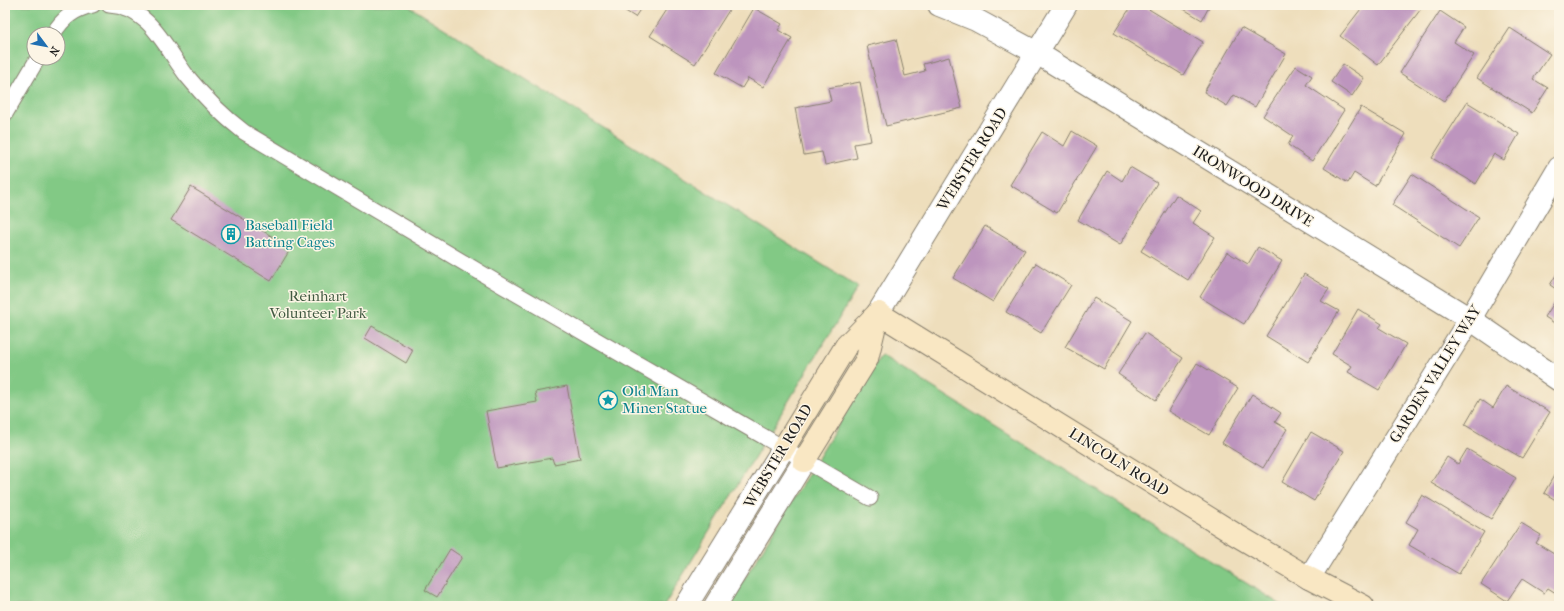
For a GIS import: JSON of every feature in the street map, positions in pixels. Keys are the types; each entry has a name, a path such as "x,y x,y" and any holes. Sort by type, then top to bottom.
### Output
{"street":[{"name":"IRONWOOD DRIVE","path":"939,5 976,20 1037,53 1470,319 1559,380"},
{"name":"WEBSTER ROAD","path":"686,606 846,346 878,313 1066,5"},
{"name":"GARDEN VALLEY WAY","path":"1309,578 1470,319 1559,168"},
{"name":"WEBSTER ROAD","path":"715,606 868,359 878,313"},
{"name":"LINCOLN ROAD","path":"878,313 1233,533 1309,578 1363,606"}],"lane":[{"path":"59,26 65,17 81,8 93,5"},
{"path":"109,5 132,11 146,21 160,36 192,82 223,116 244,132 503,286 870,498"},
{"path":"5,114 33,66"}],"green space":[{"name":"Reinhart Volunteer Park","path":"5,5 407,5 858,287 664,606 5,606"},
{"path":"881,355 1283,606 728,606"}],"building":[{"path":"616,5 643,5 635,17"},
{"path":"670,5 728,5 731,7 695,64 650,36"},
{"path":"1132,5 1142,5 1203,42 1183,75 1114,33"},
{"path":"1177,5 1210,5 1202,20"},
{"path":"1364,5 1424,5 1378,65 1340,36"},
{"path":"754,8 782,24 778,30 792,38 763,87 748,78 742,88 716,73"},
{"path":"1440,11 1464,27 1454,42 1474,55 1444,101 1400,73"},
{"path":"1241,28 1286,54 1255,107 1234,95 1227,106 1204,92"},
{"path":"1510,28 1550,54 1533,79 1548,88 1532,113 1477,78"},
{"path":"896,39 905,76 925,71 923,64 949,57 962,108 886,126 867,46"},
{"path":"1343,64 1364,78 1352,96 1331,82"},
{"path":"1296,66 1312,76 1306,85 1344,110 1312,161 1288,145 1293,136 1263,116"},
{"path":"860,82 871,141 854,144 857,158 825,165 822,152 804,155 795,108 831,101 828,88"},
{"path":"1467,102 1519,134 1504,160 1494,154 1476,184 1432,158"},
{"path":"1361,107 1406,134 1375,186 1354,173 1348,183 1324,168"},
{"path":"1072,131 1097,146 1057,213 1010,185 1042,132 1064,146"},
{"path":"1130,167 1157,183 1120,245 1078,220 1107,171 1122,181"},
{"path":"1412,174 1479,217 1459,248 1392,205"},
{"name":"Baseball Field Batting Cages","path":"191,187 291,248 271,281 171,220"},
{"path":"1176,195 1201,211 1193,223 1215,237 1188,280 1141,251"},
{"path":"985,226 1025,250 993,302 953,278"},
{"path":"1258,247 1282,261 1244,324 1200,297 1227,252 1248,264"},
{"path":"1036,263 1071,285 1041,333 1006,312"},
{"path":"1559,270 1559,291 1550,285"},
{"path":"1304,274 1329,289 1321,301 1339,311 1308,362 1266,336"},
{"path":"1559,295 1559,326 1545,317"},
{"path":"1094,298 1132,321 1104,369 1065,347"},
{"path":"1358,309 1382,324 1379,328 1406,344 1379,390 1348,372 1352,366 1332,354"},
{"path":"372,326 413,350 406,363 365,338"},
{"path":"1145,333 1183,358 1156,400 1118,374"},
{"path":"1197,363 1238,388 1209,435 1168,411"},
{"path":"567,386 580,459 554,464 552,458 497,468 486,411 537,402 535,392"},
{"path":"1506,386 1550,412 1522,458 1465,425 1480,399 1493,408"},
{"path":"1252,394 1281,413 1275,422 1287,429 1263,468 1222,443"},
{"path":"1311,432 1344,451 1314,501 1282,482"},
{"path":"1467,449 1516,478 1491,519 1431,483 1447,457 1458,464"},
{"path":"1559,467 1559,502 1544,493"},
{"path":"1422,495 1484,532 1459,574 1409,545 1418,529 1406,522"},
{"path":"1521,523 1541,535 1536,543 1554,554 1559,547 1559,595 1548,588 1544,593 1522,579 1507,601 1481,584"},
{"path":"450,549 462,557 437,597 425,590"}],"place":[{"name":"Baseball Field Batting Cages","path":"231,234"},
{"name":"Old Man Miner Statue","path":"608,400"}]}
